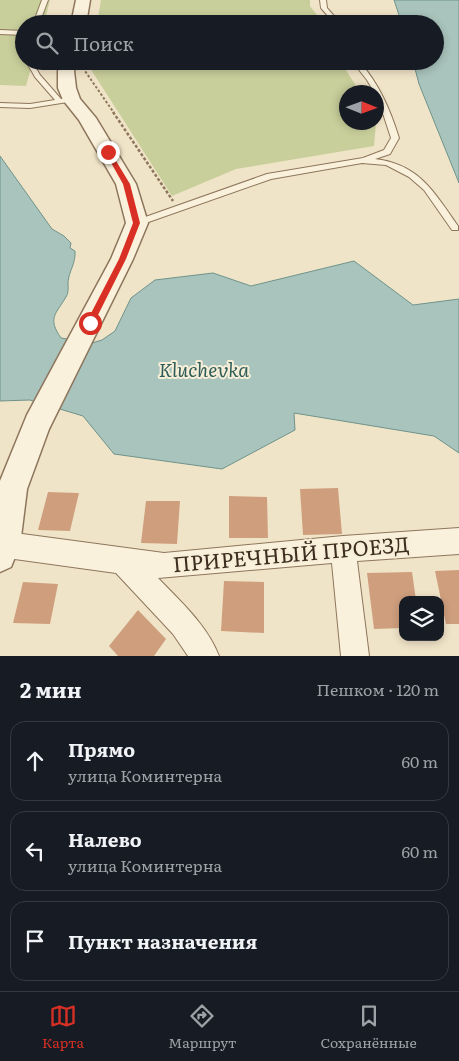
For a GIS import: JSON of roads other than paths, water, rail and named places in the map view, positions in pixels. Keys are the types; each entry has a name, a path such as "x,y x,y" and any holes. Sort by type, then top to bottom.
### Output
{"street":[{"path":"80,15 83,0"},
{"path":"1,548 12,489 37,424 122,259 137,223 126,184 87,118 66,101 66,70"},
{"name":"ПРИРЕЧНЫЙ ПРОЕЗД","path":"1,548 164,566 343,549 459,541"},
{"path":"343,549 355,656"},
{"path":"123,561 183,624 205,656"}],"lane":[{"path":"39,15 45,0"},
{"path":"323,0 324,8 330,15"},
{"path":"0,32 15,32"},
{"path":"34,70 37,76 66,101"},
{"path":"137,223 270,176 362,160 388,152 395,138 385,105 363,70"},
{"path":"0,105 30,106 66,101"},
{"path":"362,160 388,163 412,175 428,188 456,228"}],"water":[{"path":"394,0 459,0 459,183 419,84 415,70 444,70 444,15 399,15"},
{"name":"Kluchevka","path":"0,156 52,229 64,236 71,243 70,248 75,251 68,293 54,316 54,326 61,338 92,343 102,340 115,331 131,298 155,280 213,273 251,286 354,261 413,305 459,299 459,453 434,436 294,413 295,430 222,469 114,454 83,416 30,400 0,401"}]}
